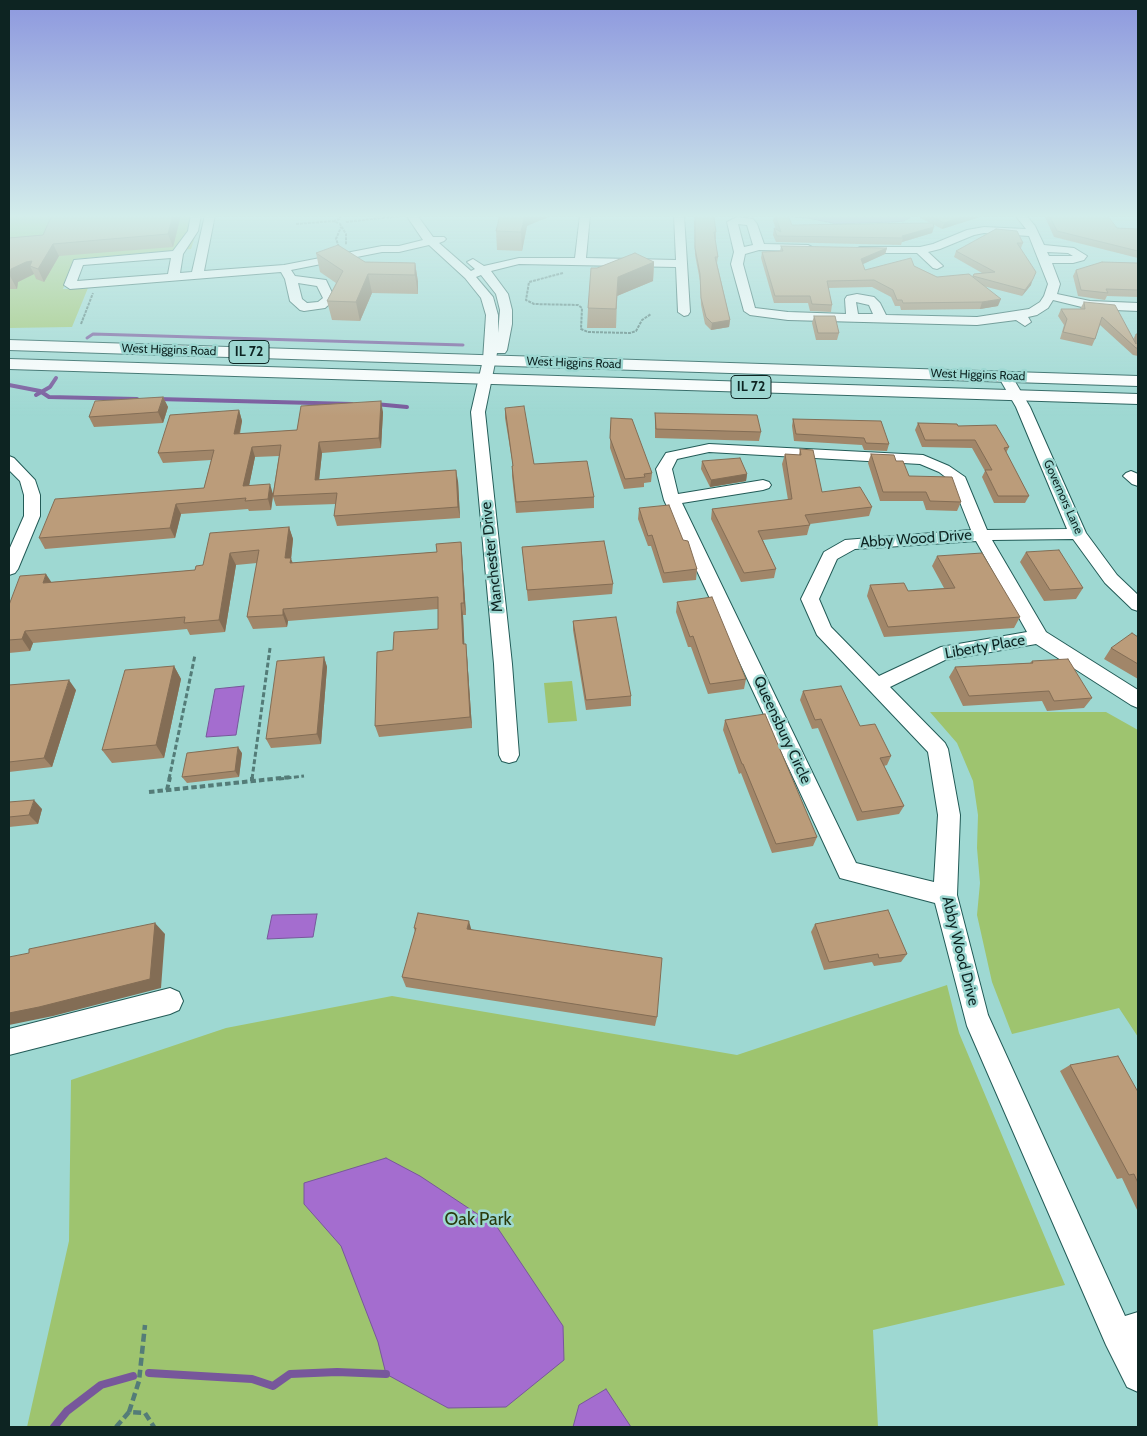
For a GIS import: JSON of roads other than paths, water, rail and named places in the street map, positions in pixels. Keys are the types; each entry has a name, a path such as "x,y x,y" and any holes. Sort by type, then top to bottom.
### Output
{"main road":[{"name":"West Higgins Road","path":"9,345 1138,381"},
{"name":"West Higgins Road","path":"9,364 1138,399"}],"street":[{"path":"71,282 70,285 108,282"},
{"path":"474,282 487,297 492,315 490,360"},
{"path":"490,360 501,348 506,324 506,310 502,294 493,282"},
{"path":"683,282 684,312"},
{"path":"742,282 750,310 788,316 977,321 1022,319 1044,305 1050,296 1053,282"},
{"path":"1050,296 1090,305 1137,310"},
{"path":"853,318 850,303 852,299 857,298 870,300 874,303 881,318"},
{"name":"Manchester Drive","path":"490,360 478,412 503,664 509,755"},
{"name":"Governors Lane","path":"1005,376 1017,395 1078,534 1111,579 1138,605"},
{"name":"Queensbury Circle","path":"945,895 848,871 672,500 664,469 671,456 709,448 923,460 944,469 959,480 981,535 1039,637"},
{"path":"9,461 27,480 32,495 32,516 9,569"},
{"path":"672,500 763,485"},
{"name":"Abby Wood Drive","path":"1078,534 981,535 851,544 830,556 810,599 823,630 938,749 949,815 945,895 976,1017 1128,1331 1138,1376"},
{"path":"1039,637 1138,700"},
{"name":"Liberty Place","path":"877,685 941,654 1039,637"},
{"path":"9,1042 170,1001"}],"waterway":[{"path":"87,338 93,334 463,345"},
{"path":"41,392 50,387 56,378"},
{"path":"9,385 41,392"},
{"path":"36,395 41,392"},
{"path":"41,392 49,397 137,399"},
{"path":"158,399 352,404"},
{"path":"375,404 407,407"},
{"path":"149,1373 252,1379 273,1386 290,1374 337,1372 386,1374"},
{"path":"54,1427 67,1411 101,1385 133,1376"}],"park label":[{"name":"Oak Park","path":"478,1220"}]}
